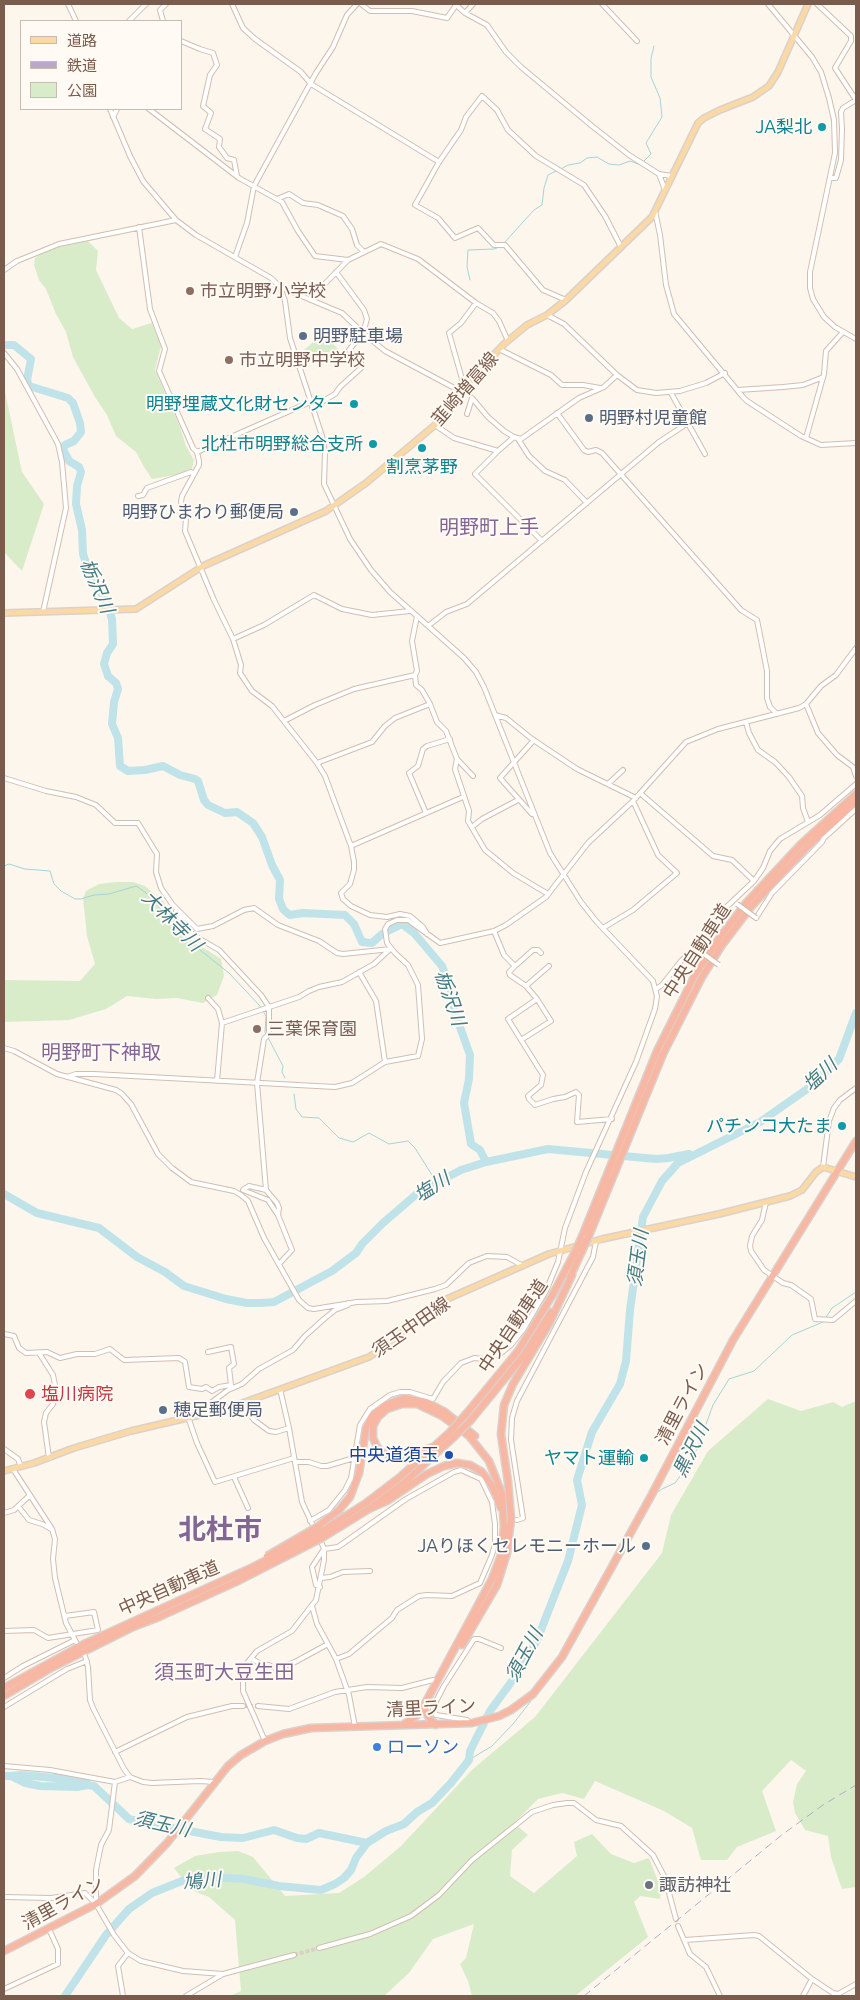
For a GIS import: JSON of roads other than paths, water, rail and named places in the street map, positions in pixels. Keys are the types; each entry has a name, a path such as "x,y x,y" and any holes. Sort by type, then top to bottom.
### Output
{"highway":[{"name":"中央自動車道","path":"4,1696 61,1663 369,1509 415,1473 453,1434 524,1355 572,1275 579,1251 670,1024 696,973 718,940 776,870 801,844 856,794"},
{"name":"中央自動車道","path":"632,1122 689,1000 722,945 751,907 774,882 856,802"},
{"name":"清里ライン","path":"4,1951 96,1904 135,1876 153,1859 176,1832 228,1766 241,1755 265,1741 283,1734 311,1728 436,1725 489,1719 511,1710 538,1690 562,1657 651,1496 733,1340 856,1141"},
{"name":"中央自動車道","path":"469,1417 524,1344 579,1251"},
{"path":"411,1725 422,1714 476,1616 497,1585 505,1561 510,1529 510,1500 501,1434 504,1406 513,1384 549,1324 572,1275"},
{"path":"319,1533 339,1510 354,1488 360,1473 364,1435 372,1416 385,1405 404,1398 418,1400 436,1407 472,1433 494,1463 510,1500"},
{"path":"438,1445 410,1456 392,1457 377,1447 373,1438 373,1426 378,1417 387,1409 402,1404 417,1404 442,1416 469,1436 489,1462 502,1494 504,1513 501,1555 476,1616"},
{"name":"中央自動車道","path":"4,1688 86,1643 236,1582 366,1503 453,1434"},
{"path":"369,1509 387,1501 427,1474 444,1466 457,1463 470,1465 482,1472 492,1486 504,1513"},
{"path":"422,1714 428,1725"},
{"path":"422,1714 436,1725"},
{"path":"401,1725 422,1714"}],"main road":[{"name":"韮崎増富線","path":"4,613 121,611 142,607 201,567 333,506 377,474 435,425 462,388 499,349 527,325 547,315 566,300 647,222 656,211 698,123 720,110 753,97 769,86 795,35 808,4"},
{"path":"823,1167 856,1177"},
{"name":"須玉中田線","path":"4,1471 22,1467 131,1430 226,1409 369,1357 392,1342 432,1308 559,1250 790,1196 802,1190 816,1172 823,1167"}],"street":[{"path":"68,4 76,20"},
{"path":"130,20 146,4"},
{"path":"163,20 160,10 166,4"},
{"path":"232,4 243,28 255,40 301,72 311,84 439,162"},
{"path":"234,257 248,223 254,186 333,48 348,15 357,4"},
{"path":"361,4 370,11 412,11 447,18 455,4 465,13 487,25 506,52 548,91 629,155 659,174 672,176"},
{"path":"465,13 473,4"},
{"path":"602,4 637,41"},
{"path":"768,4 817,64 829,98 836,139 809,280 813,298 818,308 830,323 856,339"},
{"path":"817,4 851,36 851,41 835,68 856,100 843,108 841,112 841,160 836,178 830,178"},
{"path":"182,41 213,53 217,65 210,75 204,106 212,113 205,129 220,138 219,147 227,158 234,160 236,176"},
{"path":"566,300 542,290 505,245 494,245 478,228 455,238 438,218 415,205 439,162 462,130 466,117 482,96 497,110 508,130 536,156 584,185 605,216 621,248"},
{"path":"110,110 143,181 176,220 196,235 271,278 280,286 342,312 363,333 385,350 462,388"},
{"path":"113,117 116,110"},
{"path":"150,110 236,176 277,199 286,207 298,231 315,256 348,260 381,244 418,258 476,303 492,313 499,321 508,341"},
{"path":"659,174 665,190"},
{"path":"277,199 289,194 303,203 318,205 342,216 352,229 357,245 364,252"},
{"path":"656,211 666,285 674,314 725,373 746,401 806,438 821,445 856,443"},
{"path":"4,270 17,261 59,244 176,220"},
{"path":"139,227 150,309 165,348 159,371 193,448 197,452 199,466 182,496 181,502 186,519 185,531 190,547 233,639 241,665 240,673 242,678 252,691 272,706 325,776 351,846 354,870 348,887 341,893 345,902 370,915 387,917 400,914 410,916 423,927 429,936"},
{"path":"311,298 348,260"},
{"path":"312,408 335,394 361,368 361,362 349,350 363,333 367,319 364,310 336,272"},
{"path":"280,286 283,293 290,338 322,436 325,452 324,484 333,506 358,553 390,592 464,658 476,672 496,715 545,843 581,902 648,975 656,989 655,1009 636,1062 611,1121 586,1172 565,1228 558,1262 546,1291 523,1330 504,1352 484,1359 474,1358 461,1363 445,1380 433,1398 410,1392 400,1392 380,1401 370,1410 360,1425 351,1478 337,1502 329,1510 310,1521"},
{"path":"283,293 290,290"},
{"path":"462,388 449,333 462,323 476,303"},
{"path":"547,315 564,324 617,375 638,390 671,393 706,383 725,373"},
{"path":"806,438 825,368 826,351 843,332"},
{"path":"499,349 551,375 562,385 583,385 600,388"},
{"path":"4,353 17,369 58,444 62,462 66,508 43,612"},
{"path":"542,541 476,474 498,451 516,438 579,398 600,388 617,375"},
{"path":"738,390 803,385 821,378"},
{"path":"671,393 704,454"},
{"path":"467,414 472,398 488,417 516,438 540,466 565,480 587,503"},
{"path":"197,452 310,402"},
{"path":"557,413 584,450 588,452 593,450 599,451 741,610 757,620 767,671 767,698 770,707 777,714"},
{"path":"428,626 446,612 467,604 620,474 664,438 688,423"},
{"path":"435,425 454,438 498,451"},
{"path":"138,496 143,495 147,488 191,472 194,474"},
{"path":"233,639 264,625 314,595 342,609 372,615 410,611"},
{"path":"417,616 412,641 417,671 415,675 416,686 422,690 437,722 446,731 457,759 473,776"},
{"path":"67,1078 76,1074 94,1074 335,1087 352,1084 385,1062 418,1056 422,1039 418,985 408,965 391,949 386,939 385,929 388,924 403,919 408,920 440,943 494,931 526,913 548,894 588,843 635,800 686,742 703,734 799,708 806,704 814,693 844,666 856,649"},
{"path":"284,721 354,688 415,675"},
{"path":"317,763 372,742 385,726 395,718 430,704"},
{"path":"806,704 818,733 837,755 853,767 856,776"},
{"path":"496,715 506,718 534,740 577,769 635,800 658,855 677,873 633,910 603,928"},
{"path":"746,722 749,733 758,750 780,767 802,796 803,808 808,822"},
{"path":"426,813 409,773 418,766 423,749 450,739"},
{"path":"534,740 500,778 518,800 534,815"},
{"path":"457,759 455,769 468,811 468,821 489,856 548,894"},
{"path":"608,784 623,770"},
{"path":"4,778 46,791 76,797 96,805 115,823 138,823 157,854 156,872 161,888 193,934 219,950 261,995 267,1008 267,1036 257,1083 266,1190 277,1203 279,1208 278,1215"},
{"path":"656,989 662,985 681,961 716,926 720,914 736,902 754,881 776,844 786,834 820,814 856,784"},
{"path":"640,793 713,856 732,860 754,881"},
{"path":"351,846 463,797"},
{"path":"472,827 482,819 518,800"},
{"path":"736,902 756,918 772,893 824,838 856,808"},
{"path":"172,904 197,929 213,926 244,910 254,908 278,926 319,940 337,953 391,949"},
{"path":"494,931 504,955 515,966"},
{"path":"222,1023 299,997 319,987 342,982 374,964 391,949"},
{"path":"695,949 719,965"},
{"path":"521,1040 551,1021 538,999 526,986 510,975 509,972 533,950 538,950 541,953"},
{"path":"526,986 548,966"},
{"path":"360,972 376,1001 385,1062"},
{"path":"208,998 218,1009 222,1023 217,1081"},
{"path":"538,999 508,1019 543,1076 542,1085 528,1096 535,1105 553,1098 566,1097 576,1092 579,1095 577,1122 611,1121"},
{"path":"4,1048 14,1051 40,1066 67,1078 116,1090 131,1104 158,1154 172,1168 191,1182 238,1193 248,1201 280,1266 303,1305 314,1309 348,1303 387,1301 435,1290 446,1285 469,1263 487,1256 506,1257 523,1266"},
{"path":"823,1167 829,1121 834,1108 840,1100 856,1088"},
{"path":"238,1193 249,1186 266,1190"},
{"path":"243,1190 268,1200 278,1215 292,1250 280,1266"},
{"path":"764,1203 762,1220 752,1236 750,1246 751,1251 764,1270 783,1284 791,1285 811,1300 815,1319 833,1320 856,1301"},
{"path":"517,1520 522,1518 512,1454 512,1418 516,1401 594,1257 596,1241"},
{"path":"4,1334 14,1336 22,1351 47,1352 64,1358 77,1354 95,1354 110,1349 124,1360 180,1358 185,1362 189,1387 202,1389 206,1387 212,1391 219,1387 232,1387 242,1384 259,1369 293,1350 324,1319 335,1310 348,1305 348,1303"},
{"path":"208,1352 231,1347 234,1364 229,1368 232,1387"},
{"path":"504,1352 508,1359"},
{"path":"39,1353 53,1375 55,1385 54,1404 46,1413 44,1422 49,1458"},
{"path":"526,1370 531,1373"},
{"path":"201,1414 204,1408 232,1387"},
{"path":"265,1741 243,1691 243,1671 251,1658 261,1648 292,1631 316,1600 320,1587 324,1549 302,1502 280,1389"},
{"path":"242,1403 254,1420 269,1431 276,1432 289,1428"},
{"path":"188,1417 196,1443 216,1482 295,1460 326,1466 354,1458"},
{"path":"4,1448 18,1459 22,1467"},
{"path":"4,1678 23,1666 76,1641 71,1634 65,1616 55,1578 55,1539 53,1530 12,1469"},
{"path":"320,1587 316,1585 312,1567 324,1549 338,1547 406,1500 454,1472 461,1470 481,1478 492,1502 497,1528 492,1555 480,1583 452,1596 427,1594 419,1596 397,1610 392,1618 349,1654 336,1659"},
{"path":"234,1477 248,1508"},
{"path":"4,1513 18,1506 29,1496"},
{"path":"18,1506 29,1520 53,1530"},
{"path":"321,1578 343,1572 370,1571"},
{"path":"312,1606 317,1624 336,1659 348,1690 355,1727"},
{"path":"4,1631 34,1630 48,1638 98,1630 94,1612 65,1616"},
{"path":"466,1722 434,1713 434,1705 444,1685 474,1639 479,1639 501,1648"},
{"path":"251,1658 262,1665 276,1668 295,1662 328,1644"},
{"path":"85,1656 90,1700 115,1752 130,1777 142,1782 152,1783 214,1782"},
{"path":"4,1707 67,1669 87,1661"},
{"path":"258,1706 289,1709 320,1696 367,1686 402,1688 432,1680"},
{"path":"115,1752 187,1717 232,1706 243,1706"},
{"path":"4,1766 50,1770 115,1782 130,1777"},
{"path":"96,1904 96,1870 102,1845 109,1830 115,1782"},
{"path":"318,1948 370,1934 411,1916 439,1895 472,1860 532,1812 553,1805 567,1803 574,1804 596,1820 621,1826 653,1855 665,1878 676,1919"},
{"path":"4,1897 51,1898 85,1893 96,1904 105,1922 128,1953 141,1960 183,1971 224,1974"},
{"path":"678,1926 690,1954 706,1967 720,1996"},
{"path":"4,1989 58,1964 58,1949 48,1929"},
{"path":"685,1940 759,1936 812,1979 838,1994 856,1984"},
{"path":"123,1996 118,1966 128,1953"},
{"path":"186,1996 224,1974 294,1956"},
{"path":"802,1996 812,1979"}],"waterway":[{"path":"643,162 651,154 646,143 662,117 660,98 651,77 651,58 654,46"},
{"path":"561,169 568,165 580,163 587,158 597,157 609,164 619,165 630,161 641,165"},
{"path":"504,243 534,210 542,205 548,175 558,170"},
{"path":"470,280 467,267 468,250 494,249 502,246"},
{"name":"栃沢川","path":"4,345 14,345 31,359 27,380 29,386 68,398 73,403 80,423 81,432 74,441 65,445 63,449 69,461 79,467 81,472 77,486 76,504 82,530 83,554 91,578 106,600 112,619 113,644 107,653 104,664 108,676 116,683 118,689 114,702 112,724 118,738 120,766 128,771 163,766 180,775 195,779 198,781 204,800 208,805 225,813 237,812 253,823 262,837 272,865 280,880 279,899 283,909 290,915 303,913 345,915 354,924 362,942 372,943 382,934 402,924 414,933 442,966 450,986 455,1013 470,1055 469,1079 464,1103 471,1144 480,1150 486,1162"},
{"name":"大林寺川","path":"4,866 9,864 25,869 50,871 54,884 61,891 75,899 109,894 136,886 145,892 195,946 229,973 260,1006 266,1016 265,1032 283,1066 282,1072 285,1078"},
{"name":"須玉川","path":"65,1996 106,1935 129,1909 152,1893 187,1879 211,1877 244,1879 279,1886 321,1890 344,1878 367,1843 386,1831 404,1824 417,1812 432,1803 451,1783 469,1760 470,1751 490,1711 523,1666 537,1640 568,1561 582,1505 577,1480 592,1432 620,1384 626,1361 630,1310 643,1217 662,1181 678,1163 760,1122 810,1087 839,1059 856,1013"},
{"name":"大林寺川","path":"294,1094 296,1109 302,1117 319,1118 339,1138 353,1142 369,1133 389,1144 408,1141 415,1148 437,1183"},
{"name":"塩川","path":"4,1194 37,1213 99,1228 137,1257 165,1272 184,1286 226,1299 247,1303 261,1303 274,1302 332,1271 356,1253 362,1244 383,1223 419,1192 461,1170 486,1162 548,1149 656,1159 689,1154"},
{"name":"黒沢川","path":"655,1494 675,1483 686,1468 697,1449 713,1405 729,1379 754,1371 792,1335 823,1322 832,1308 856,1292"},
{"name":"黒沢川","path":"571,1647 650,1504"},
{"name":"黒沢川","path":"543,1686 553,1673"},
{"name":"黒沢川","path":"469,1760 492,1746 513,1724 534,1697"},
{"name":"須玉川","path":"4,1776 11,1776 25,1783 40,1786 94,1786 129,1819 221,1837 243,1838 274,1830 297,1838 306,1839 319,1833 367,1843"},
{"name":"須玉川","path":"11,1776 55,1778 88,1784"}],"tunnel":[{"path":"509,1360 526,1370"},
{"path":"243,1706 258,1706"},
{"path":"294,1955 319,1948"}],"railway":[{"path":"584,1996 783,1834 823,1805 856,1785"}],"place":[{"name":"JA梨北","path":"822,127"},
{"name":"市立明野小学校","path":"190,291"},
{"name":"明野駐車場","path":"303,336"},
{"name":"市立明野中学校","path":"229,360"},
{"name":"明野埋蔵文化財センター","path":"354,404"},
{"name":"明野村児童館","path":"589,418"},
{"name":"北杜市明野総合支所","path":"373,444"},
{"name":"割烹茅野","path":"422,448"},
{"name":"明野ひまわり郵便局","path":"294,512"},
{"name":"三葉保育園","path":"257,1029"},
{"name":"パチンコ大たま","path":"842,1126"},
{"name":"塩川病院","path":"30,1394"},
{"name":"穂足郵便局","path":"163,1410"},
{"name":"中央道須玉","path":"449,1455"},
{"name":"ヤマト運輸","path":"644,1458"},
{"name":"JAりほくセレモニーホール","path":"646,1546"},
{"name":"ローソン","path":"377,1747"},
{"name":"諏訪神社","path":"649,1885"}],"district":[{"name":"明野町上手","path":"489,527"},
{"name":"明野町下神取","path":"101,1052"},
{"name":"北杜市","path":"220,1530"},
{"name":"須玉町大豆生田","path":"224,1672"}],"water label":[{"name":"鳩川","path":"202,1881"}]}
